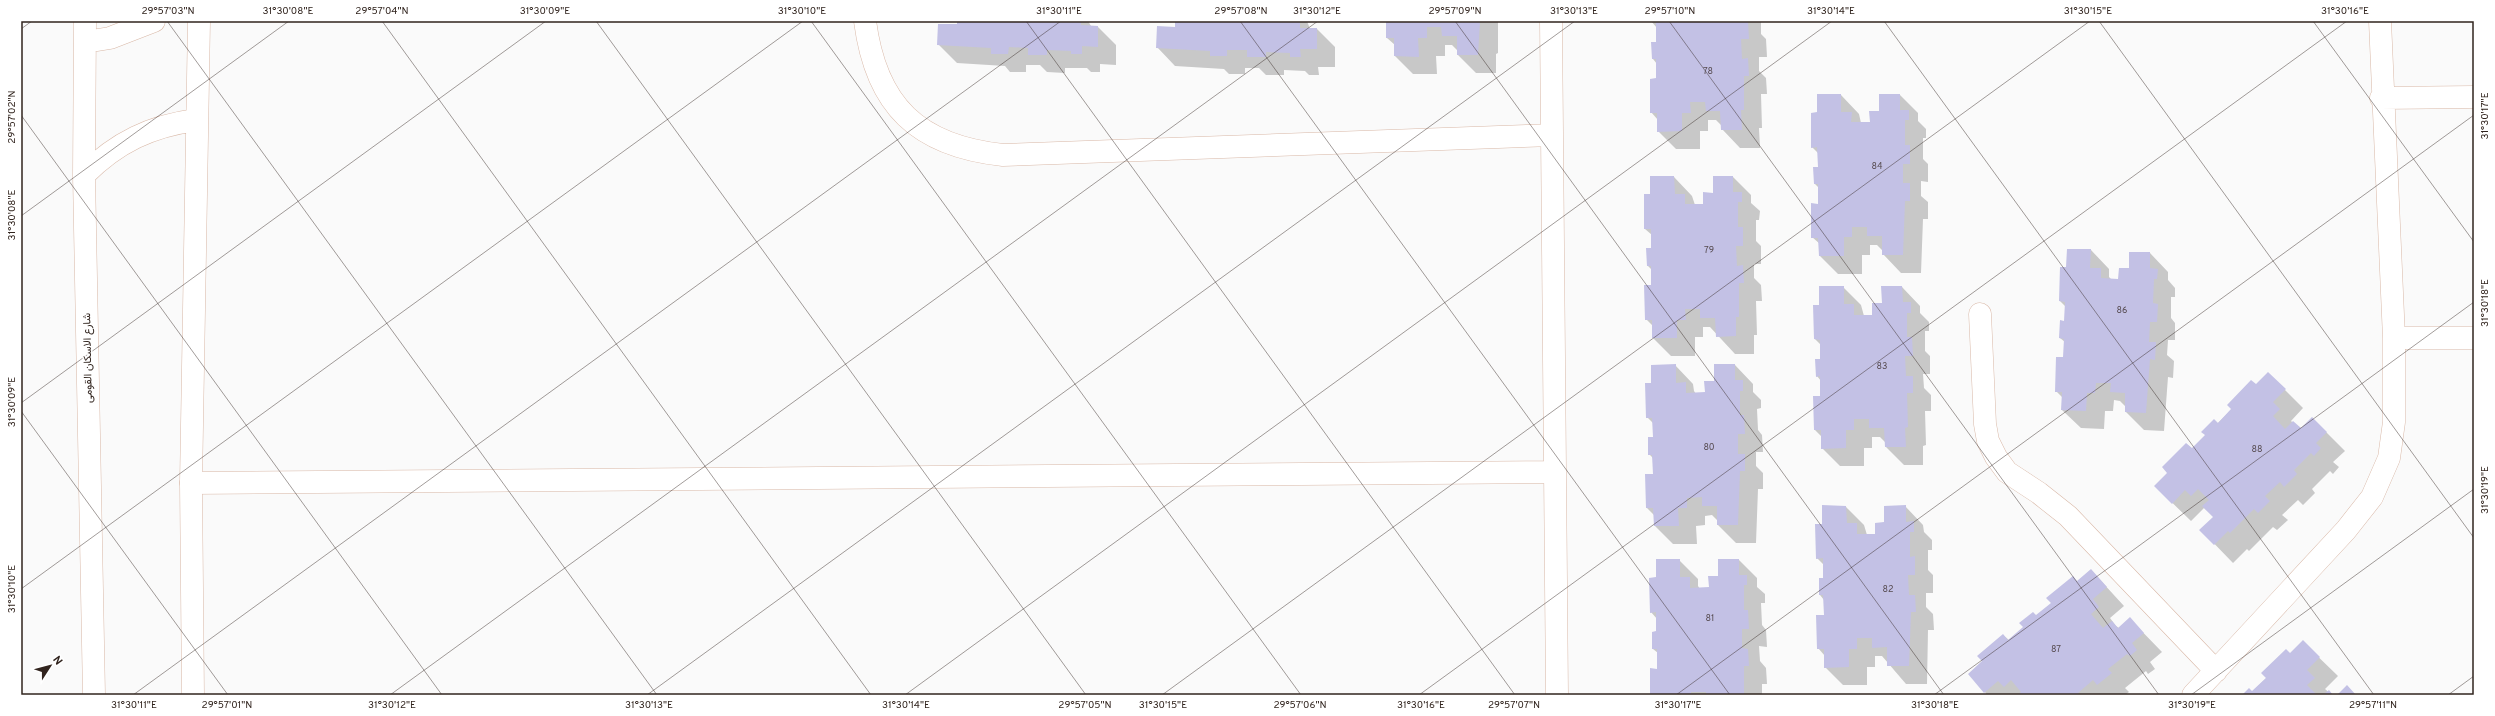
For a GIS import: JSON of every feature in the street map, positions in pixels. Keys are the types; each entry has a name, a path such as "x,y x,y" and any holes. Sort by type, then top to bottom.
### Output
{"street":[{"path":"85,32 110,38 154,21"},
{"path":"193,695 191,483 196,120 199,21"},
{"path":"865,21 868,50 879,79 895,105 917,126 943,142 972,152 1003,155 1552,135"},
{"path":"1552,21 1557,695"},
{"path":"2193,695 2346,530 2372,497 2389,458 2394,422 2394,338 2381,98 2380,21"},
{"name":"شارع الاسكان القومى","path":"85,32 84,175 94,695"},
{"path":"2381,98 2474,97"},
{"path":"84,175 102,156 123,142 171,123 196,120"},
{"path":"1980,314 1985,424 1988,442 1996,457 2007,472 2044,497 2068,516 2216,671"},
{"path":"2394,338 2474,338"},
{"path":"191,483 1555,472"}],"building":[{"path":"957,21 1081,21 1081,25 1098,26 1098,47 1082,46 1082,54 1071,54 1071,51 1047,50 1047,55 1028,55 1028,48 1009,47 1008,54 991,54 991,48 937,45 938,24 957,24"},
{"path":"1175,21 1300,21 1300,28 1317,28 1317,49 1300,49 1301,57 1290,57 1290,53 1266,52 1266,57 1247,57 1247,50 1227,50 1227,56 1210,56 1210,51 1156,48 1157,26 1175,27"},
{"path":"1386,21 1480,21 1478,55 1457,55 1457,36 1442,36 1441,27 1427,27 1427,38 1418,38 1419,57 1394,56 1394,38 1386,38"},
{"path":"1650,21 1748,21 1749,39 1741,39 1742,59 1748,58 1749,76 1744,76 1744,110 1741,110 1742,130 1721,130 1720,111 1706,111 1705,102 1690,102 1691,113 1682,113 1682,131 1657,132 1657,113 1650,113 1650,79 1656,78 1656,59 1652,59 1651,42 1656,42 1656,22"},
{"path":"1817,94 1841,94 1841,112 1852,112 1851,122 1870,122 1869,111 1879,111 1879,94 1900,94 1900,110 1909,110 1909,120 1905,120 1905,145 1910,145 1910,164 1903,164 1903,183 1910,183 1910,201 1905,201 1903,255 1882,255 1882,236 1867,236 1867,227 1852,227 1852,237 1844,237 1844,256 1819,256 1818,238 1811,238 1811,203 1818,204 1818,184 1814,184 1813,167 1818,167 1817,147 1811,148 1811,113 1817,112"},
{"path":"1650,176 1674,176 1675,194 1685,194 1685,204 1703,204 1703,192 1713,193 1713,176 1733,176 1733,192 1742,192 1742,202 1738,202 1738,227 1743,227 1743,246 1736,246 1737,266 1743,265 1744,283 1739,283 1739,317 1736,317 1736,336 1716,337 1715,318 1700,318 1700,309 1685,309 1686,320 1677,320 1677,338 1652,338 1652,320 1645,320 1644,285 1651,285 1651,266 1647,266 1646,248 1651,248 1651,229 1644,229 1644,194 1650,194"},
{"path":"2067,249 2091,249 2090,268 2101,268 2101,278 2118,279 2119,268 2129,268 2129,252 2150,252 2150,268 2158,269 2157,279 2154,279 2153,303 2158,304 2157,322 2150,322 2149,342 2156,342 2155,360 2150,359 2146,413 2125,412 2125,393 2110,392 2111,383 2096,383 2095,393 2087,393 2086,411 2061,410 2062,392 2055,392 2056,357 2063,357 2064,339 2059,338 2060,320 2064,321 2065,302 2059,301 2060,267 2066,267"},
{"path":"1819,286 1844,286 1844,304 1854,304 1854,315 1872,315 1872,303 1882,303 1881,286 1902,286 1903,302 1911,302 1911,313 1907,313 1907,337 1912,337 1913,356 1905,356 1906,376 1913,376 1913,393 1907,393 1908,427 1905,428 1906,447 1885,447 1884,428 1869,428 1869,419 1854,419 1854,430 1846,430 1846,448 1821,449 1821,430 1814,430 1813,396 1820,396 1820,376 1816,377 1815,359 1820,359 1820,340 1814,339 1813,305 1819,305"},
{"path":"1676,364 1676,383 1686,382 1686,393 1705,392 1704,381 1714,381 1714,364 1735,364 1735,380 1743,380 1743,391 1740,391 1740,415 1744,415 1745,434 1738,434 1738,454 1745,454 1745,471 1740,471 1738,525 1717,525 1717,506 1702,506 1702,497 1687,498 1687,508 1678,508 1679,526 1654,526 1653,508 1646,508 1645,474 1653,474 1652,455 1648,455 1648,437 1653,437 1652,418 1646,418 1645,383 1651,383 1651,365"},
{"path":"2268,372 2286,389 2273,402 2280,409 2273,416 2285,429 2293,421 2301,428 2312,417 2327,432 2316,443 2321,448 2314,456 2311,453 2294,470 2297,474 2284,487 2280,482 2265,496 2270,501 2258,513 2254,509 2230,533 2228,531 2214,545 2199,530 2213,517 2202,506 2209,500 2198,489 2191,496 2185,490 2172,504 2154,486 2167,473 2162,467 2186,443 2192,448 2205,435 2201,432 2214,419 2218,423 2231,409 2227,405 2251,380 2256,384"},
{"path":"1822,505 1846,506 1847,523 1857,523 1857,534 1875,534 1875,523 1884,522 1884,506 1906,505 1906,522 1914,521 1914,532 1910,532 1910,557 1915,556 1915,575 1908,575 1909,595 1915,595 1916,612 1911,612 1909,666 1887,666 1887,647 1872,648 1872,638 1857,638 1857,649 1849,649 1849,667 1824,668 1824,649 1817,649 1816,615 1824,615 1823,595 1819,595 1819,578 1823,578 1823,558 1816,559 1815,524 1822,524"},
{"path":"1656,559 1680,559 1680,577 1690,577 1690,588 1709,587 1708,576 1718,576 1718,559 1739,559 1739,575 1747,575 1747,585 1744,585 1744,610 1748,610 1749,629 1742,629 1742,648 1748,649 1749,666 1744,666 1744,695 1706,695 1706,692 1691,692 1691,695 1650,695 1650,668 1657,669 1657,649 1652,649 1652,632 1656,631 1656,612 1650,613 1649,578 1656,577"},
{"path":"2091,569 2107,587 2093,599 2099,607 2091,614 2103,628 2112,621 2118,628 2130,617 2144,633 2132,643 2137,650 2130,656 2127,654 2108,669 2112,673 2097,685 2093,680 2078,693 2080,695 2017,695 2021,692 2011,680 2004,687 1998,681 1984,693 1968,674 1982,661 1977,656 2003,634 2008,640 2023,627 2019,623 2033,612 2036,615 2051,603 2046,598 2073,576 2077,581"},
{"path":"2303,640 2320,657 2307,670 2315,678 2307,685 2317,695 2242,695 2249,688 2252,691 2266,678 2261,673 2286,649 2290,653"},
{"path":"2347,685 2356,695 2337,695"},
{"path":"2329,690 2333,695 2323,695"}]}
